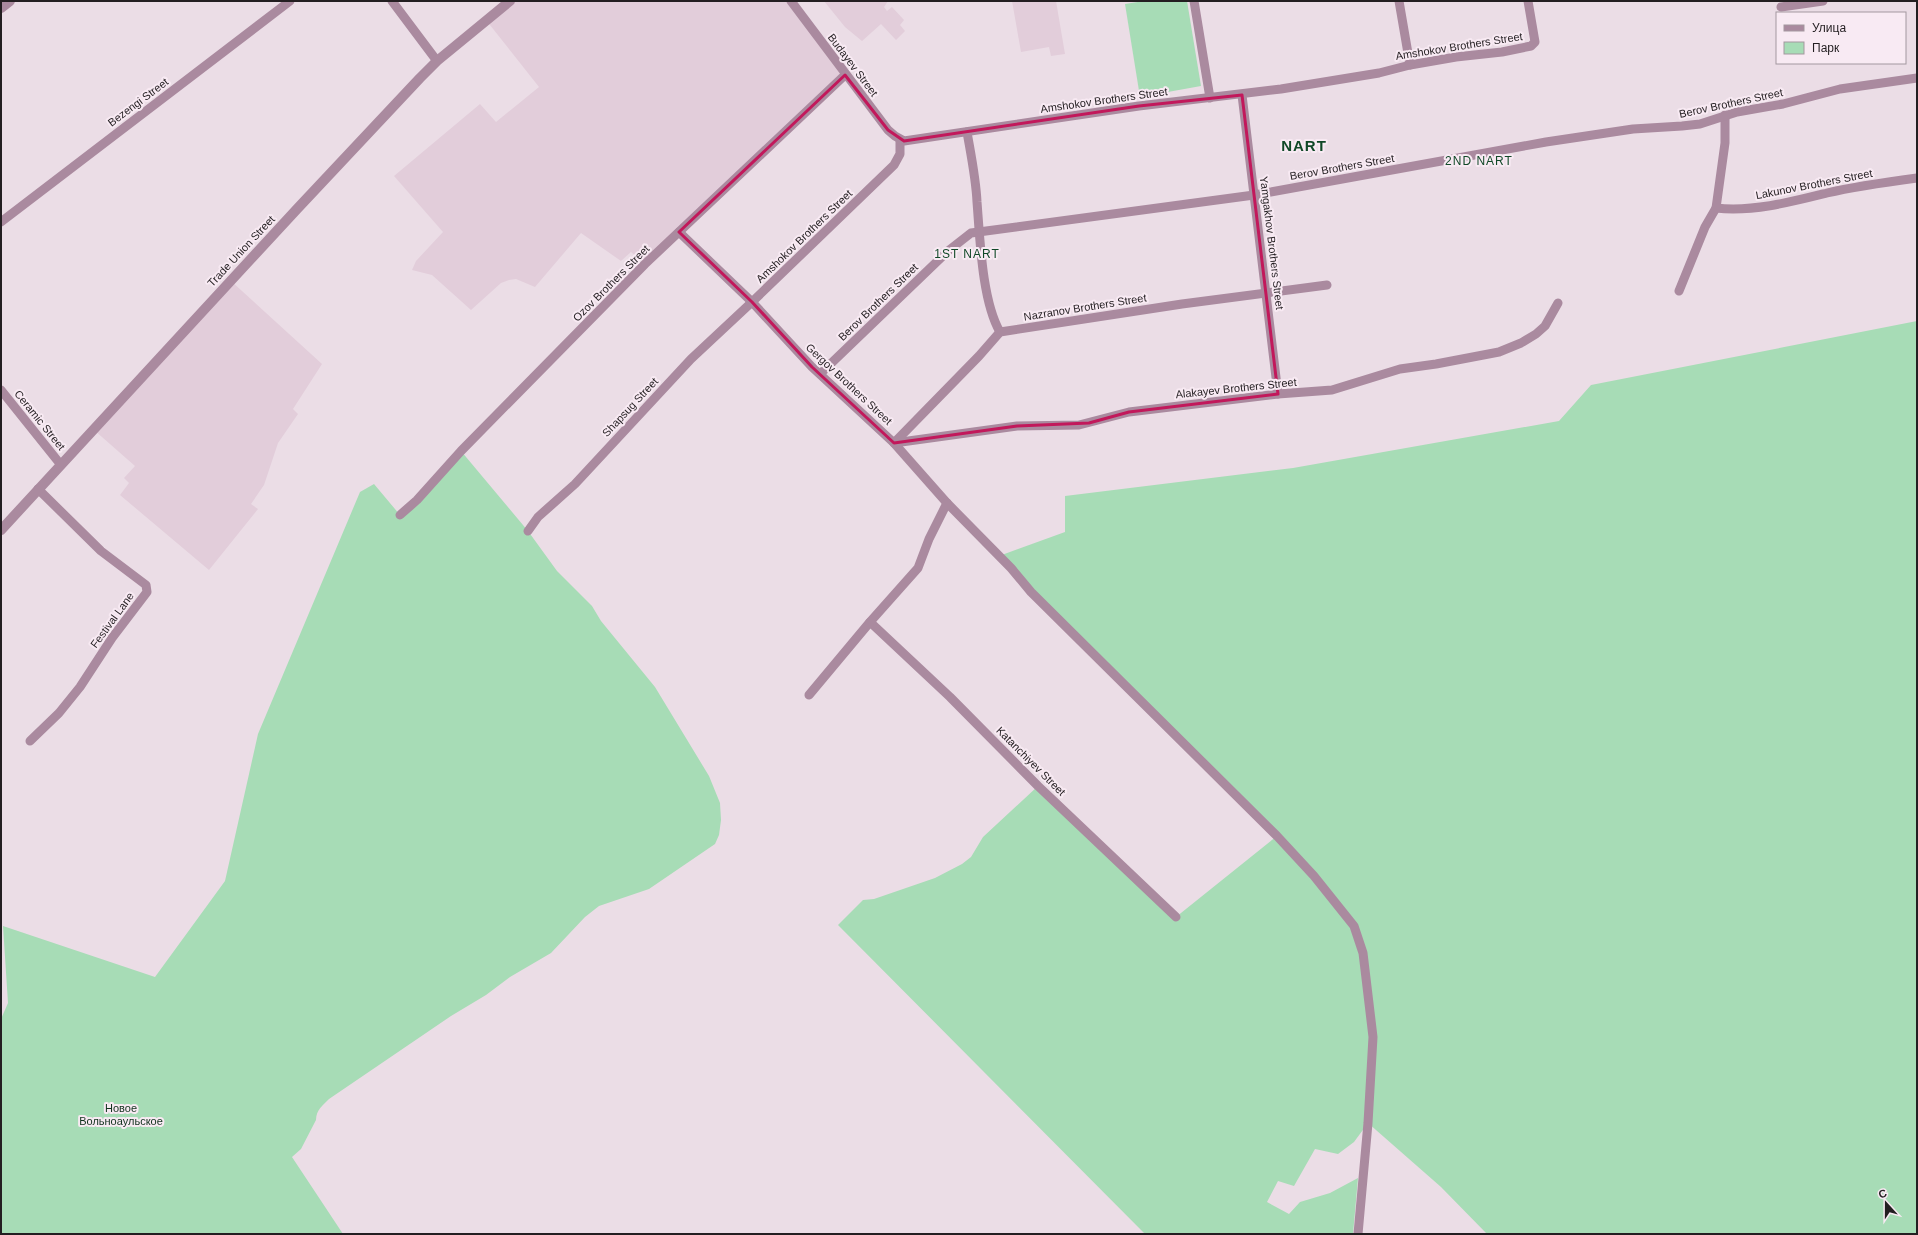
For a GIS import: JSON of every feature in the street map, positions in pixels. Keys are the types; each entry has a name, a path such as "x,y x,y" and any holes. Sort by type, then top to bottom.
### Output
{"street":[{"path":"1,8 10,1"},
{"name":"Bezengi Street","path":"1,222 290,1"},
{"path":"392,1 437,61"},
{"name":"Trade Union Street","path":"1,530 302,203 437,61 510,1"},
{"name":"Budayev Street","path":"790,1 888,130 900,140"},
{"path":"1194,1 1210,98"},
{"path":"1399,1 1410,65"},
{"name":"Amshokov Brothers Street","path":"752,302 894,165 900,154 900,140 967,132 1139,106 1242,95 1379,73 1410,65 1456,57 1502,52 1531,46 1535,42 1528,1"},
{"path":"1781,7 1823,1"},
{"name":"Ozov Brothers Street","path":"400,515 417,500 495,416 679,232 845,75"},
{"name":"Berov Brothers Street","path":"820,374 948,251 965,237 979,232 1254,195 1546,142 1633,129 1700,124 1726,115 1783,104 1840,90 1917,78"},
{"name":"Yamgakhov Brothers Street","path":"1242,95 1278,394"},
{"path":"1679,291 1705,227 1716,208 1725,143 1726,115"},
{"path":"894,443 989,346 1000,332 993,320 990,308 979,232 974,171 967,132"},
{"name":"Lakunov Brothers Street","path":"1716,208 1732,210 1751,209 1799,201 1864,185 1917,178"},
{"name":"Gergov Brothers Street","path":"679,232 752,302 820,374 894,443 947,504 999,556 1031,592 1277,836 1314,876 1354,926 1363,953 1373,1037 1368,1123 1358,1234"},
{"name":"Nazranov Brothers Street","path":"1000,332 1182,304 1327,285"},
{"name":"Shapsug Street","path":"528,531 538,517 575,484 691,359 752,302"},
{"name":"Alakayev Brothers Street","path":"894,443 1018,426 1079,424 1129,412 1278,394 1332,390 1400,369 1499,352 1521,343 1536,334 1545,326 1558,303"},
{"name":"Ceramic Street","path":"1,390 61,464"},
{"name":"Festival Lane","path":"30,741 59,713 80,687 112,638 148,592 146,585 101,551 38,489"},
{"path":"809,695 870,622 918,568 929,539 947,504"},
{"name":"Katanchiyev Street","path":"870,622 950,697 1038,786 1176,917"}],"highlighted area":[{"path":"845,75 888,130 904,141 1139,106 1242,95 1278,394 1129,412 1089,423 1017,426 894,443 812,367 752,302 679,232"}],"shaded area":[{"path":"510,1 791,1 845,75 645,264 631,252 621,261 581,233 535,287 516,279 509,280 501,283 471,310 432,275 412,270 416,261 443,232 394,176 480,104 496,122 539,87 486,20"},
{"path":"824,1 888,1 884,7 887,11 892,7 904,20 900,25 905,31 896,40 881,24 862,41 845,27"},
{"path":"1012,1 1056,1 1065,54 1051,56 1049,47 1021,52"},
{"path":"231,281 322,364 293,409 298,414 278,443 264,485 251,504 258,509 209,570 120,495 129,483 124,478 135,466 94,430"}],"green space":[{"path":"1144,1 1187,1 1201,86 1140,97 1125,4"},
{"path":"1917,321 1917,1234 1487,1234 1441,1187 1368,1123 1354,1142 1338,1154 1315,1149 1294,1186 1278,1181 1267,1202 1289,1214 1300,1202 1330,1193 1358,1178 1353,1234 1145,1234 838,925 863,900 874,899 935,878 962,864 971,857 983,837 1038,786 1176,917 1277,836 999,556 1065,532 1065,496 1293,468 1559,421 1591,385"},
{"name":"Новое Вольноаульское","path":"461,451 528,531 557,571 592,606 601,621 655,687 709,776 720,803 721,820 719,835 715,844 649,889 599,906 585,917 551,953 510,977 486,995 451,1016 329,1099 322,1106 301,1149 292,1157 343,1234 1,1234 1,1019 8,1003 3,926 155,977 225,881 258,734 360,492 374,484 400,515"}],"district":[{"name":"NART","path":"1304,146"},
{"name":"2ND NART","path":"1479,161"},
{"name":"1ST NART","path":"967,254"}]}
